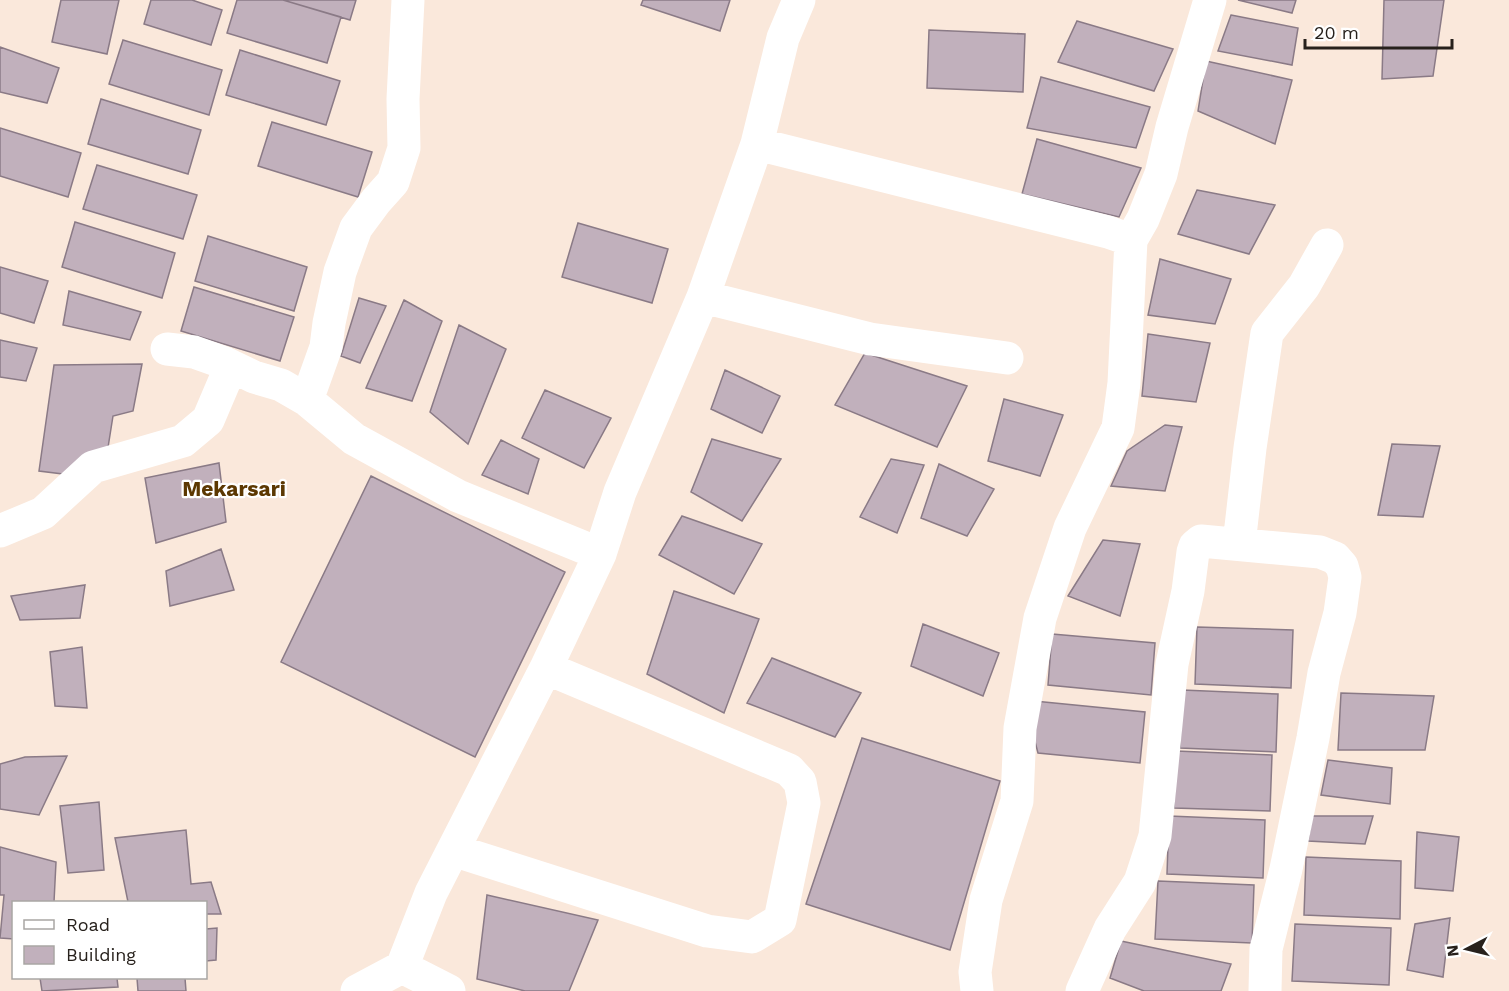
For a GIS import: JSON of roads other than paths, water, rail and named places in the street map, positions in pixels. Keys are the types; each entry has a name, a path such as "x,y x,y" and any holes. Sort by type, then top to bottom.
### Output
{"street":[{"path":"307,400 326,348 340,272 356,228 393,182 404,148 403,99 408,0"},
{"path":"357,991 402,967 431,893 546,668 600,554 620,492 703,297 757,144 783,38 799,0"},
{"path":"977,991 975,972 986,900 1017,801 1020,728 1040,618 1070,528 1118,428 1124,383 1131,240 1143,219 1161,174 1172,127 1210,0"},
{"path":"757,144 1108,232 1131,240"},
{"path":"1239,544 1267,333 1304,286 1328,245"},
{"path":"703,297 870,339 1007,358"},
{"path":"167,349 194,352 254,377 281,385 307,400 354,439 458,496 600,554"},
{"path":"0,531 43,513 93,467 183,441 208,420 231,366"},
{"path":"1082,991 1110,929 1140,882 1155,836 1172,664 1195,546 1201,541 1320,552 1335,558 1342,566 1345,577 1340,613 1324,673 1286,869 1266,949 1265,991"},
{"path":"453,850 707,932 752,938 780,920 804,803 800,782 789,770 546,668"},
{"path":"402,967 449,991"}],"district":[{"name":"Mekarsari","path":"234,488"}]}
